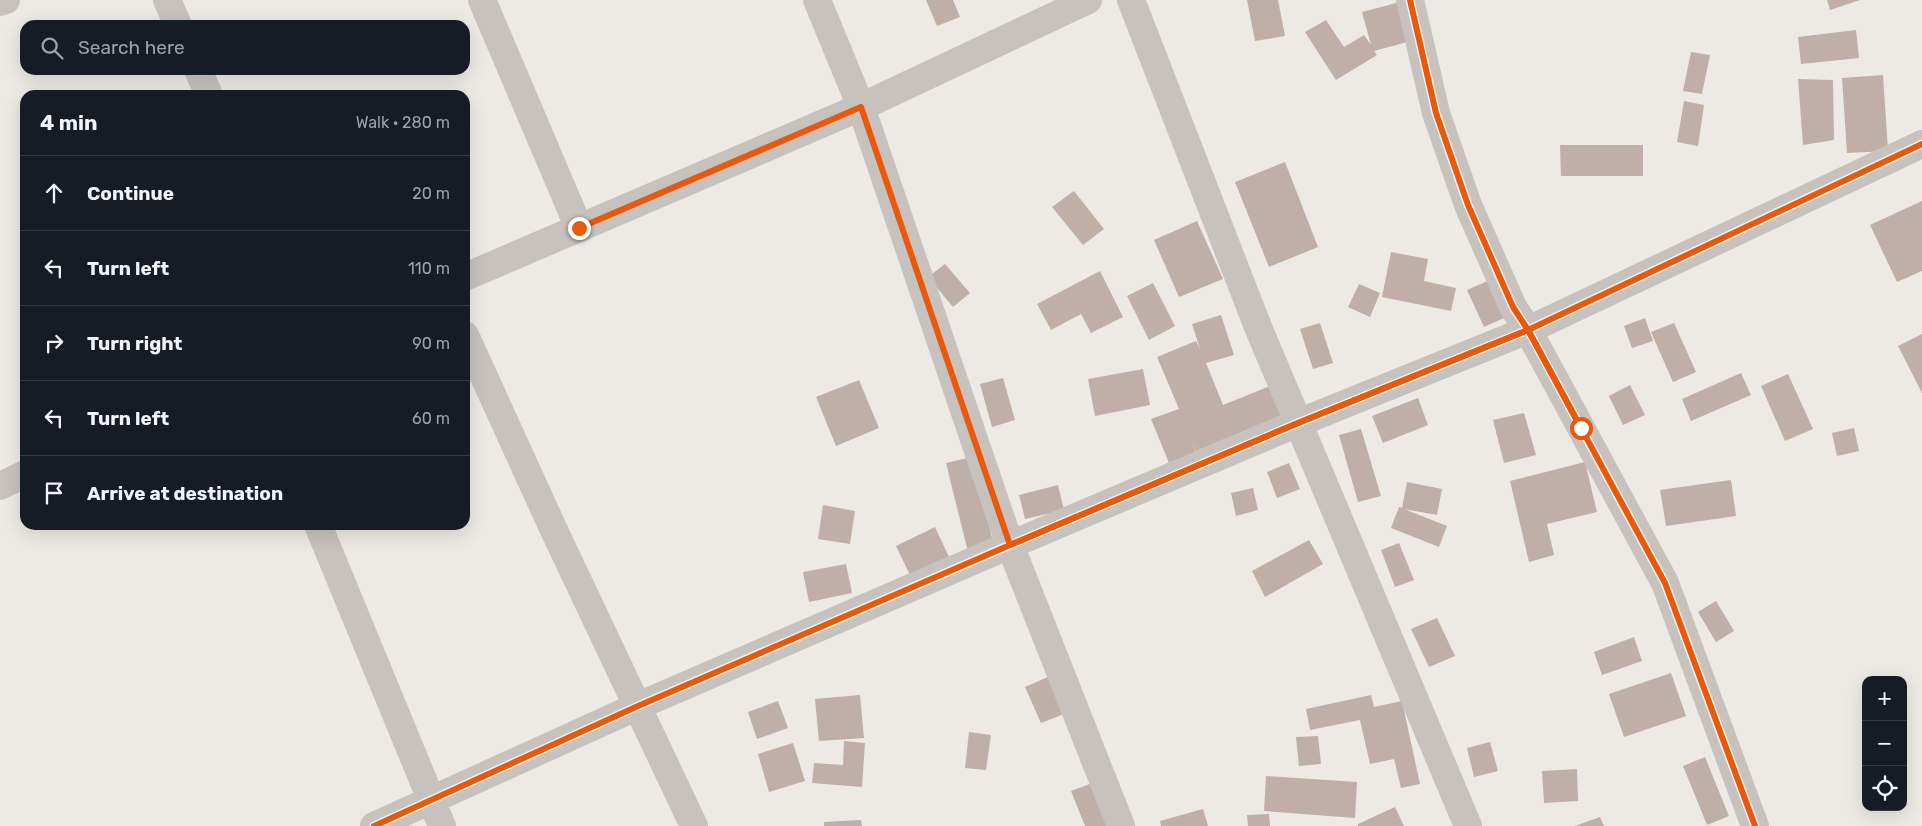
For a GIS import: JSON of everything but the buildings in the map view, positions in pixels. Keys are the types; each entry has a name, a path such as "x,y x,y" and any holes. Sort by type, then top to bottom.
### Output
{"street":[{"path":"0,2 6,0"},
{"path":"167,0 176,20"},
{"path":"482,0 579,228"},
{"path":"817,0 861,107 1010,545 1121,826"},
{"path":"470,275 861,107 1088,0"},
{"path":"1130,0 1254,318 1468,826"},
{"path":"1410,0 1436,113 1468,205 1513,307 1528,330 1665,583 1755,826"},
{"path":"200,75 207,90"},
{"path":"374,826 436,814 638,706 1298,423 1528,330 1922,144"},
{"path":"470,346 552,526 694,826"},
{"path":"0,486 20,476"},
{"path":"320,530 436,814"}],"cycle path":[{"path":"1410,0 1436,113 1468,205 1513,307 1528,330 1665,583 1755,826"},
{"path":"374,826 638,706 1010,545 1298,423 1528,330 1922,144"}],"route":[{"path":"579,228 861,107 1010,545 1298,423 1528,330 1581,428"}]}
